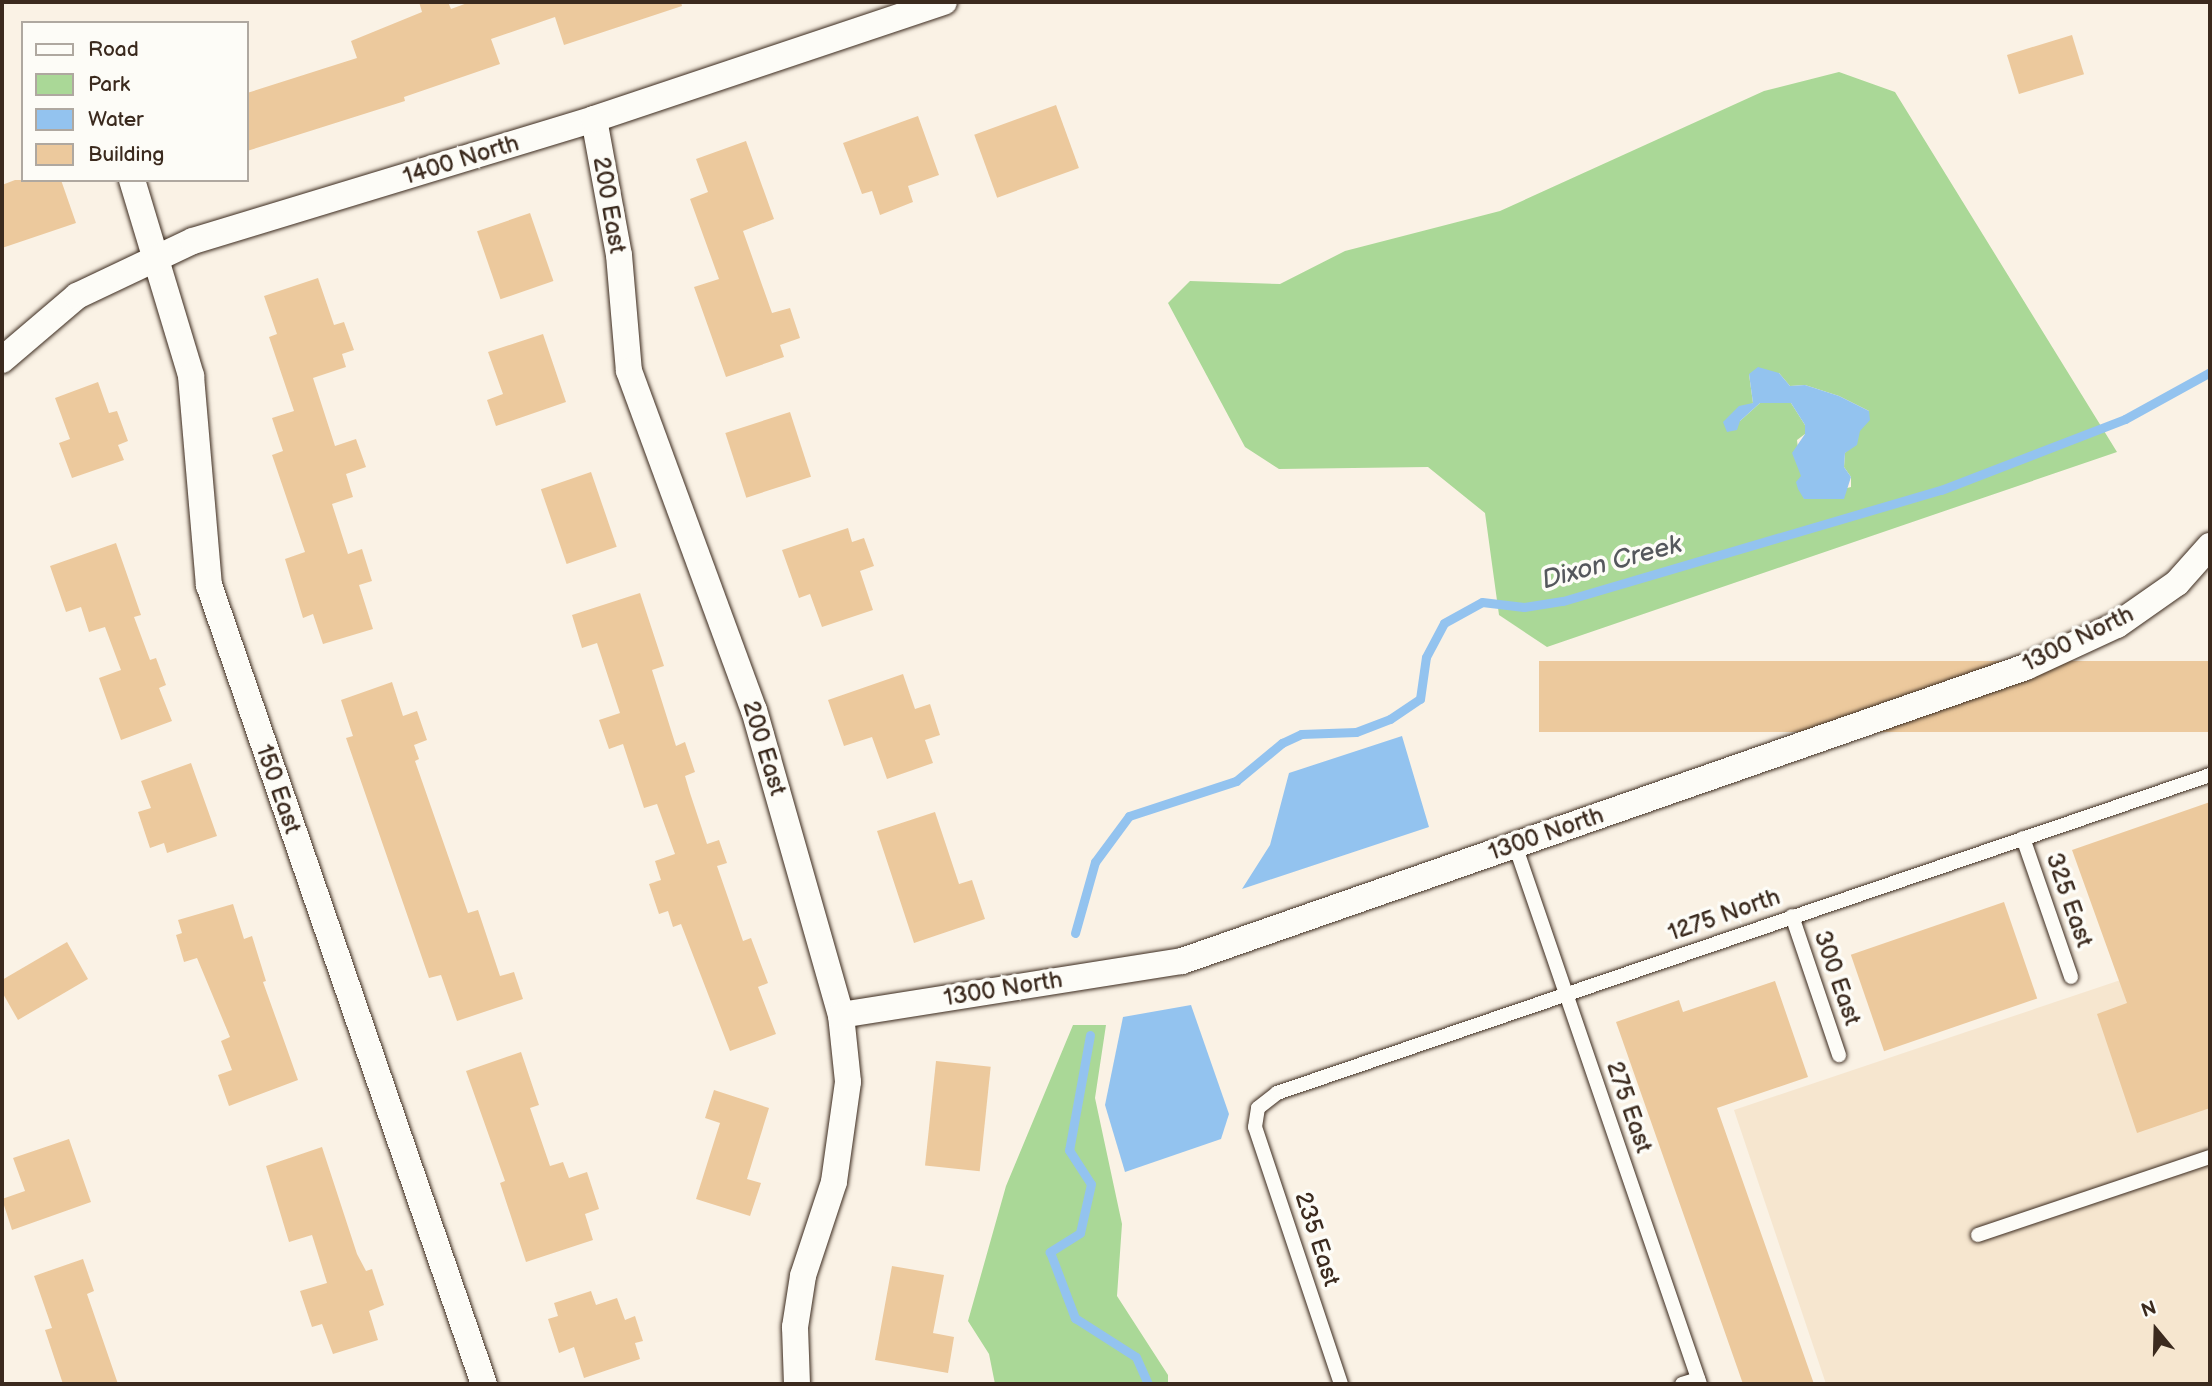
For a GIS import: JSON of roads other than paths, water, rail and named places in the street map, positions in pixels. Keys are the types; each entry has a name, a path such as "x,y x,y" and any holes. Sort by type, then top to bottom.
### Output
{"street":[{"name":"1400 North","path":"2,360 77,296 193,241 594,119 944,2"},
{"name":"200 East","path":"594,119 619,255 629,371 754,710 841,1016 848,1082 834,1182 803,1276 795,1327 797,1384"},
{"name":"150 East","path":"133,182 159,256 191,376 209,585 484,1384"},
{"name":"1300 North","path":"841,1016 1182,961 2026,667 2117,625 2177,583 2210,546"}],"lane":[{"name":"1275 North","path":"1258,1108 1277,1093 2210,775"},
{"name":"325 East","path":"2023,838 2071,977"},
{"name":"275 East","path":"1515,845 1699,1382"},
{"name":"300 East","path":"1792,916 1839,1055"},
{"name":"235 East","path":"1258,1108 1255,1127 1341,1384"},
{"path":"1978,1235 2210,1157"},
{"path":"1682,1384 1699,1382"}],"water":[{"path":"1758,367 1779,373 1790,386 1805,385 1839,396 1869,411 1870,420 1860,431 1857,445 1845,453 1844,467 1851,477 1844,499 1804,499 1798,489 1796,482 1801,476 1792,453 1805,434 1805,425 1791,403 1760,403 1740,421 1737,430 1727,432 1723,422 1739,406 1753,403 1749,374"},
{"path":"1402,736 1429,827 1242,889 1270,845 1289,773"},
{"path":"1191,1005 1229,1114 1221,1139 1125,1172 1105,1105 1123,1017"}],"waterway":[{"name":"Dixon Creek","path":"1075,933 1095,862 1129,816 1236,781 1282,743 1301,734 1356,732 1390,719 1420,699 1426,657 1444,623 1482,602 1524,607 1563,601 1941,490 2125,419 2210,372"},
{"name":"Dixon Creek","path":"1090,1035 1069,1150 1091,1184 1080,1233 1050,1252 1075,1318 1136,1357 1148,1384"}]}
